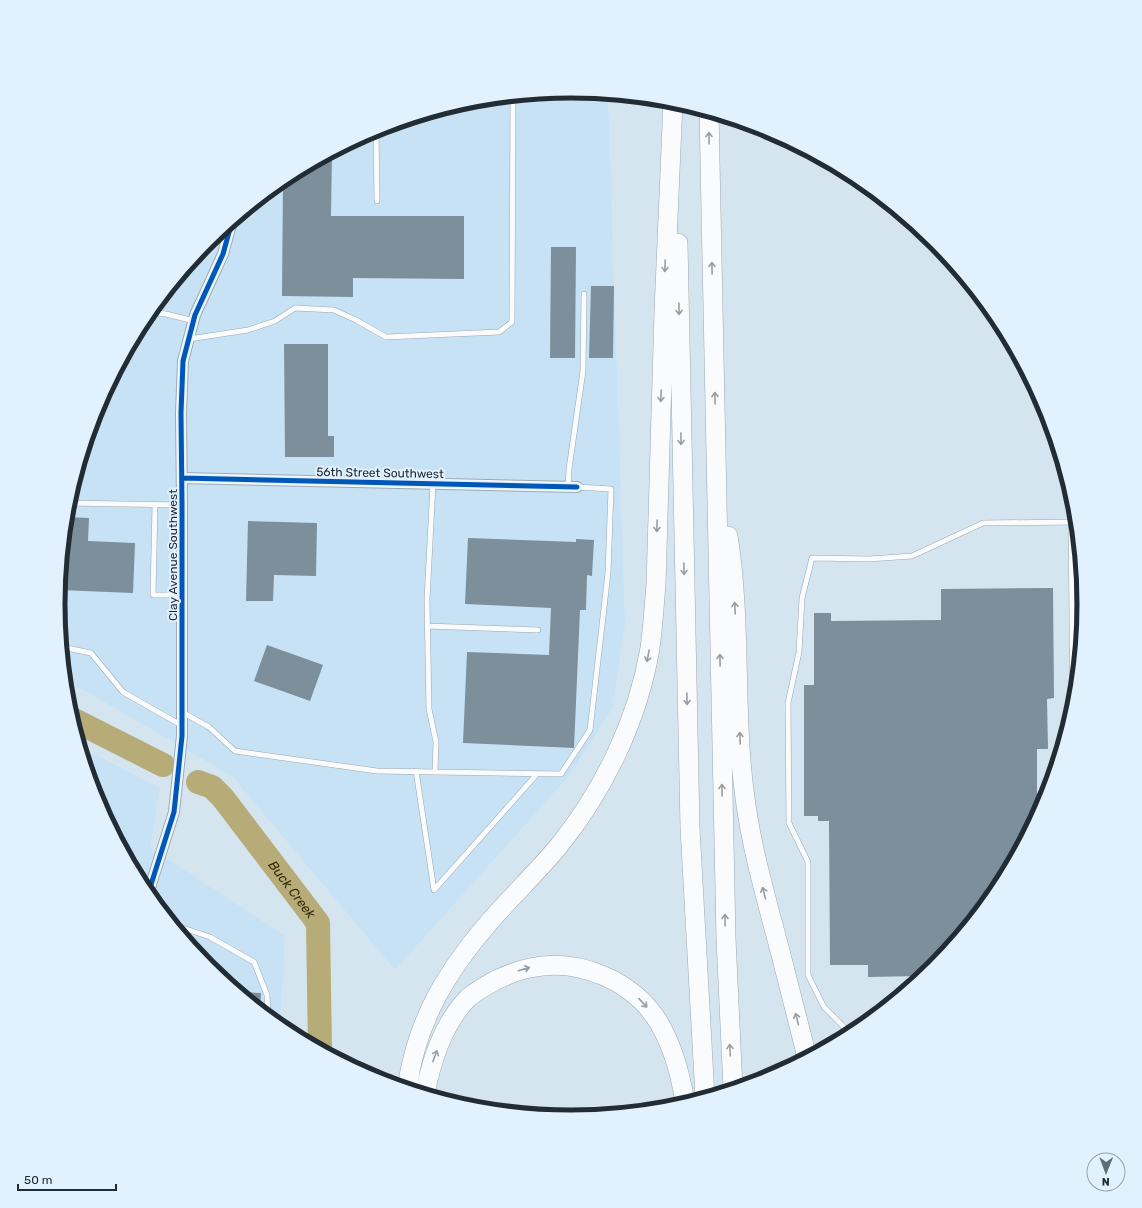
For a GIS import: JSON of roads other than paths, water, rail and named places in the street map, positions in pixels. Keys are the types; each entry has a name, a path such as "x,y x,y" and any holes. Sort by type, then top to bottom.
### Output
{"highway":[{"path":"408,1083 410,1067 419,1035 442,986 466,950 545,862 583,814 618,748 635,706 644,674 651,636 655,591 664,311 674,109"},
{"path":"674,109 690,828 705,1092"},
{"path":"709,117 726,939 732,1084"},
{"path":"716,465 733,575 740,744 746,805 765,896 806,1052"},
{"path":"426,1089 431,1066 441,1039 452,1019 469,998 486,985 509,974 530,968 550,965 594,972 613,980 629,991 646,1006 659,1022 667,1039 677,1067 684,1097"}],"street":[{"name":"Clay Avenue Southwest","path":"151,886 174,812 182,725 183,595 180,413 183,361 194,321 223,254 230,231"},
{"name":"56th Street Southwest","path":"182,478 572,487"}],"lane":[{"path":"189,339 248,330 275,321 296,308 334,310 356,320 386,337 498,332 512,322 513,101"},
{"path":"376,137 378,201"},
{"path":"182,712 209,727 235,751 377,771 561,774 590,730 608,573 610,489 572,487 569,469 583,371 584,294"},
{"path":"157,313 194,321"},
{"path":"433,484 427,626 429,709 436,742 435,772"},
{"path":"75,503 182,505"},
{"path":"155,505 153,595 183,595"},
{"path":"846,1029 824,1007 808,975 808,862 789,823 788,703 799,652 802,598 812,558 869,559 912,556 983,523 1070,522"},
{"path":"1074,549 1074,659"},
{"path":"427,626 538,630"},
{"path":"67,648 91,653 123,692 182,725"},
{"path":"416,771 434,890 537,774"},
{"path":"183,928 210,937 254,962 267,995 268,1008"}],"waterway":[{"name":"Buck Creek","path":"79,723 163,765"},
{"name":"Buck Creek","path":"198,782 212,787 223,798 318,923 320,1043"}]}
